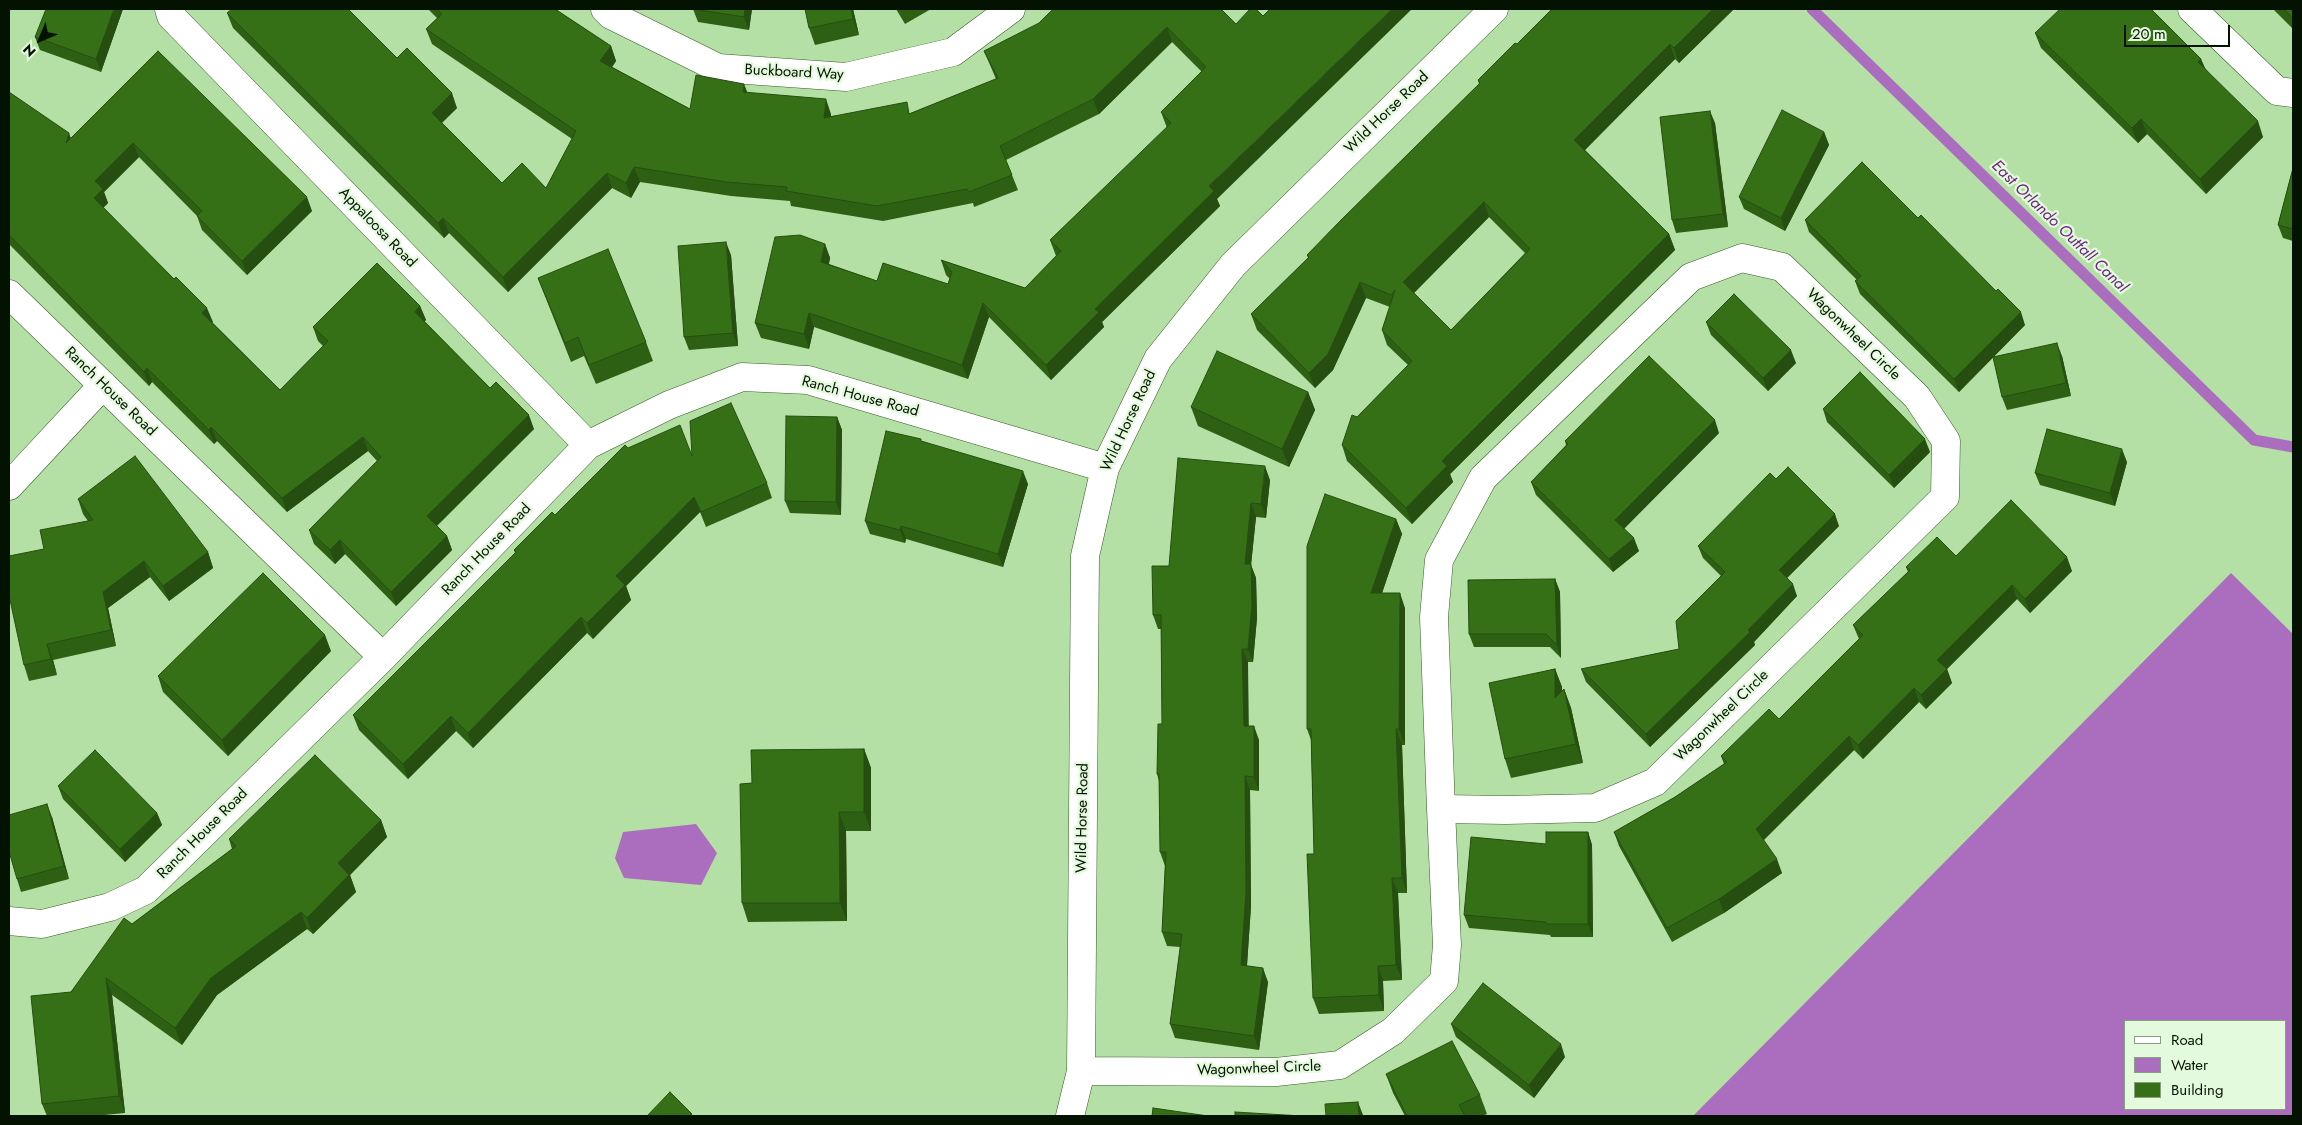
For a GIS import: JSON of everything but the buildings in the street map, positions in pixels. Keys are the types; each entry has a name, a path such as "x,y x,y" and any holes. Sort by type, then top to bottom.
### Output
{"street":[{"name":"Appaloosa Road","path":"169,9 171,16 588,445"},
{"name":"Buckboard Way","path":"605,9 611,15 718,68 846,77 953,52 1010,9"},
{"name":"Wild Horse Road","path":"1070,1116 1080,1071 1085,556 1105,468 1158,359 1233,265 1494,9"},
{"path":"2192,9 2277,91 2293,93"},
{"name":"Wagonwheel Circle","path":"1080,1071 1276,1072 1340,1065 1394,1031 1444,980 1447,945 1440,809 1434,617 1439,560 1483,478 1691,277 1742,258 1782,267 1918,397 1946,441 1945,497 1655,782 1595,808 1440,809"},
{"name":"Ranch House Road","path":"9,294 383,657"},
{"name":"Ranch House Road","path":"9,921 42,924 110,907 146,890 383,657 588,445 669,404 742,377 808,380 1105,468"},
{"path":"9,486 103,386"}],"water":[{"path":"2231,573 2293,634 2293,1116 1693,1116"},
{"path":"696,824 717,853 701,885 624,878 615,858 623,832"}],"waterway":[{"name":"East Orlando Outfall Canal","path":"1812,9 2254,440 2293,447"}]}
